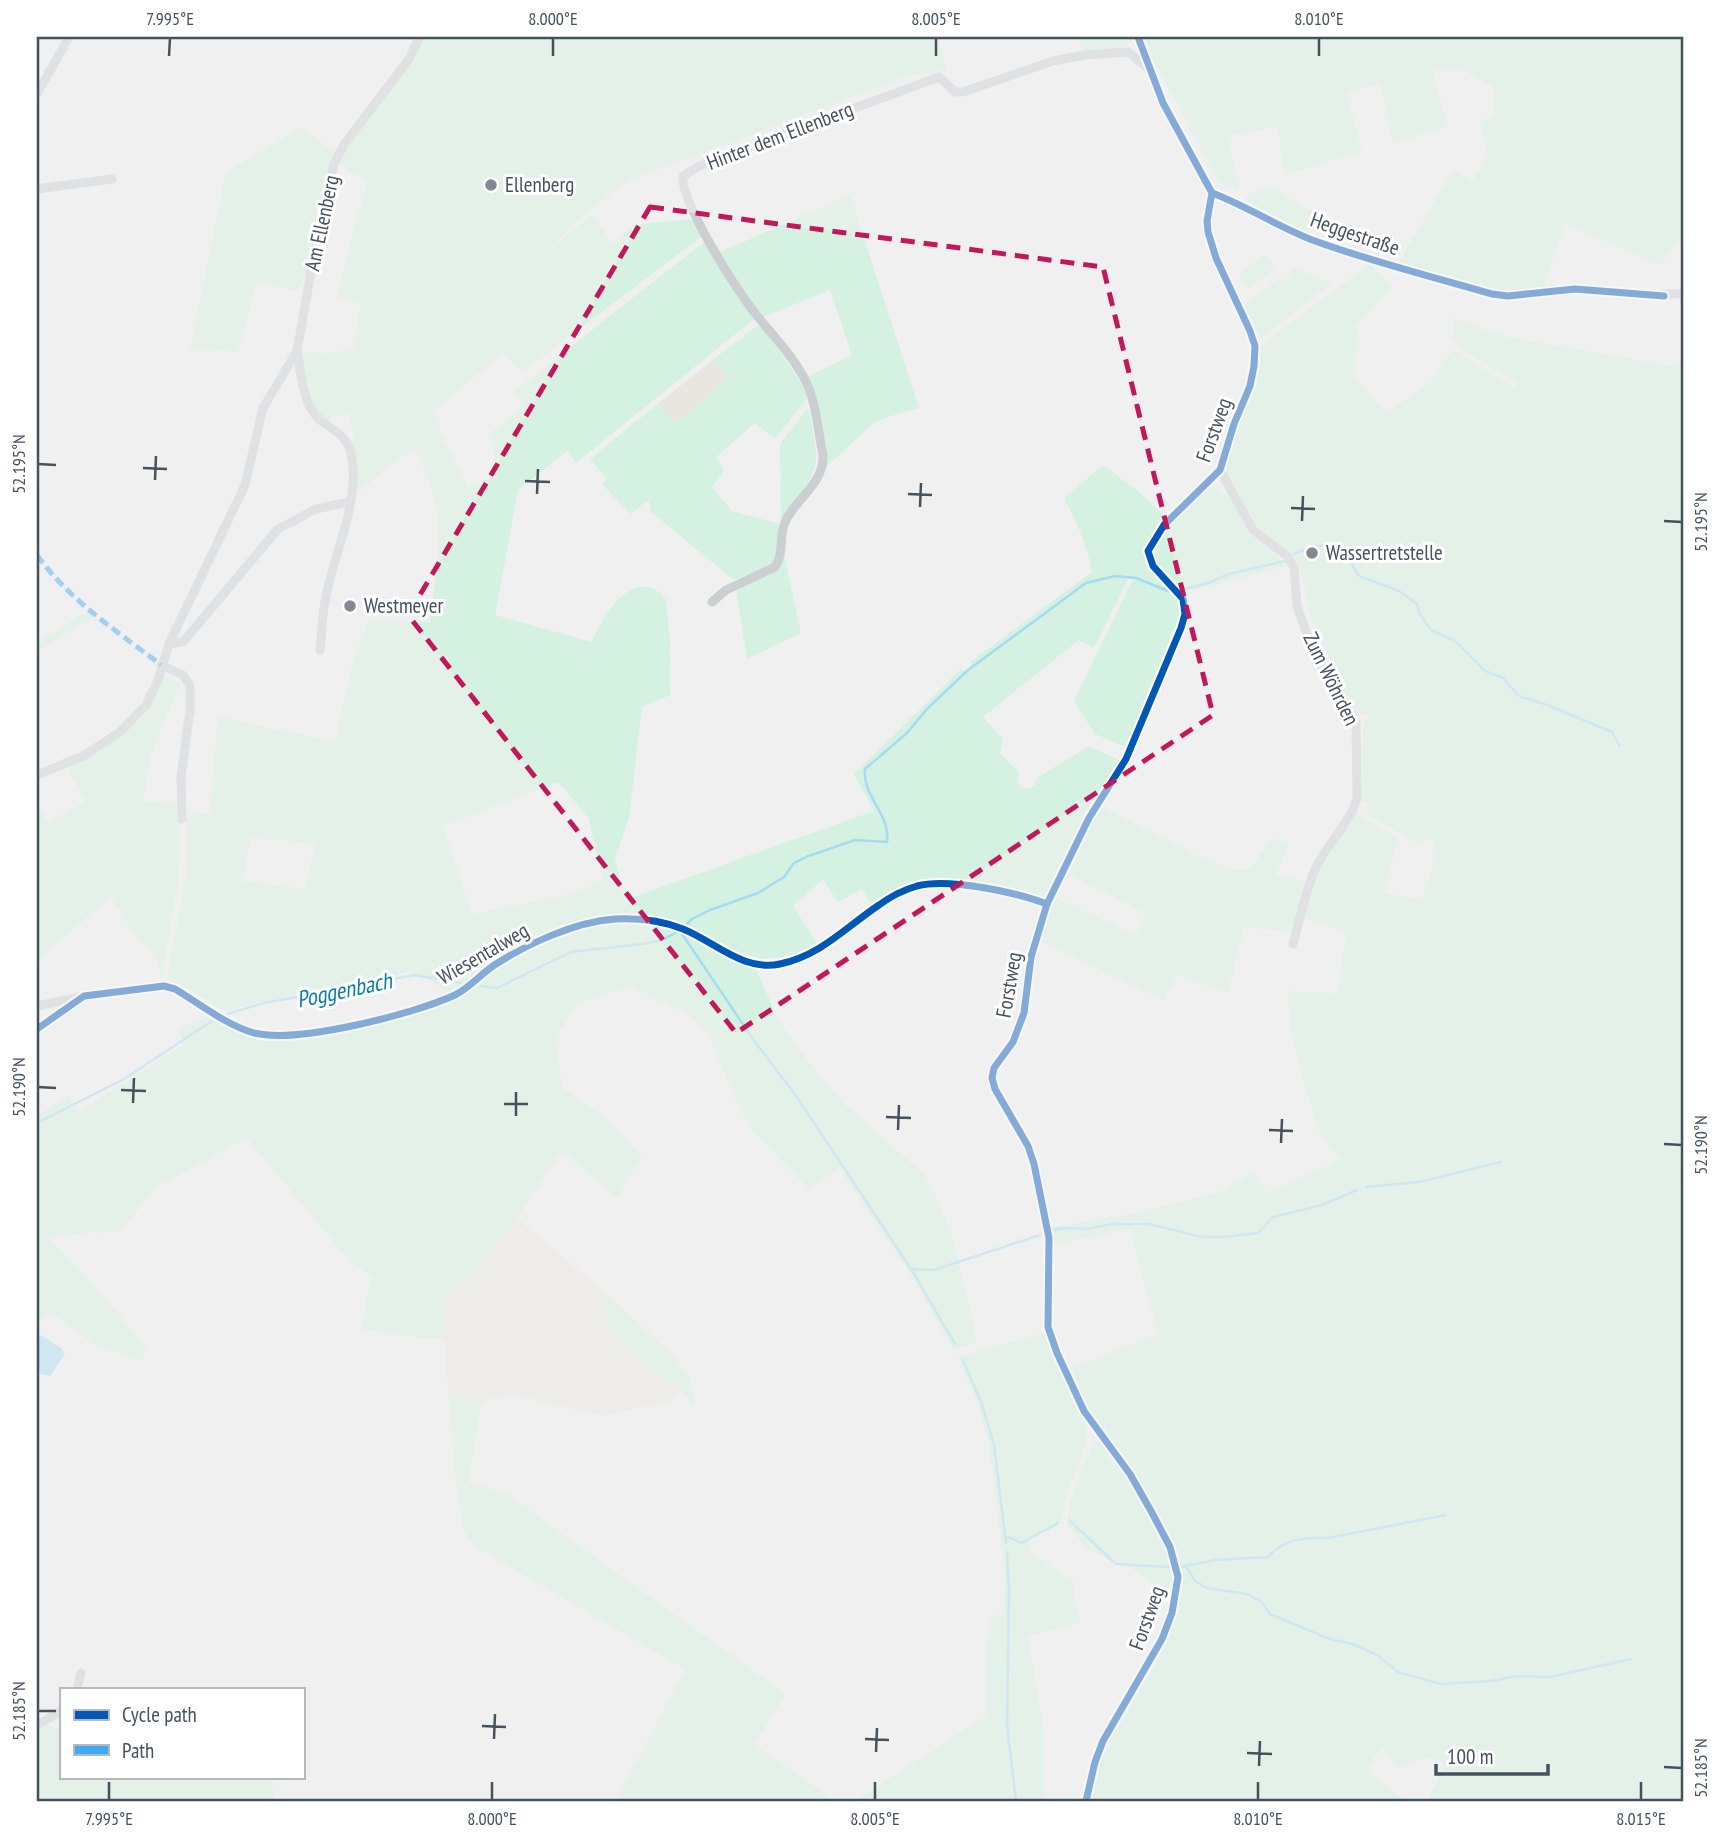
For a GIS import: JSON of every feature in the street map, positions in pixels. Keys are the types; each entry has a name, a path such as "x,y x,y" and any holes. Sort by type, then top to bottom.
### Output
{"street":[{"path":"37,94 69,37"},
{"name":"Am Ellenberg","path":"37,775 83,755 120,733 146,705 157,682 169,644 244,485 264,408 297,351 319,227 334,164 345,143 409,59 420,37"},
{"path":"1138,37 1128,52 1149,69"},
{"path":"1138,37 1163,103 1212,193"},
{"name":"Hinter dem Ellenberg","path":"712,602 726,590 775,567 781,555 781,534 786,520 820,475 823,455 808,387 793,362 749,306 695,217 682,185 683,176 701,165 939,77 955,92 963,92 1053,61 1084,55 1128,52"},
{"path":"37,189 112,178"},
{"name":"Heggestraße","path":"1212,193 1312,240 1371,260 1492,294 1508,296 1561,289 1659,296 1683,293"},
{"name":"Forstweg","path":"1086,1801 1103,1741 1162,1639 1171,1614 1178,1577 1170,1548 1151,1511 1129,1474 1084,1411 1057,1353 1048,1327 1048,1238 1034,1164 1028,1146 992,1078 995,1068 1020,1027 1031,957 1047,904 1089,818 1126,759 1181,628 1185,614 1183,599 1153,566 1149,556 1150,545 1164,525 1220,470 1234,424 1250,386 1255,346 1216,258 1208,232 1206,221 1212,193"},
{"name":"Am Ellenberg","path":"297,351 307,401 316,416 345,437 350,453 352,482 349,502 326,597 320,650"},
{"name":"Zum Wöhrden","path":"1220,470 1253,530 1292,562 1296,573 1297,606 1315,656 1356,723 1357,799 1354,810 1319,861 1293,944"},
{"path":"169,644 183,642 278,529 316,509 349,502"},
{"path":"161,665 183,675 190,686 190,711 181,776 182,819"},
{"name":"Wiesentalweg","path":"37,1006 84,996 164,986 175,989 236,1026 255,1033 278,1035 320,1032 388,1017 456,994 529,944 611,919 628,918 682,929 741,960 762,966 776,965 816,952 880,904 902,891 918,886 951,885 990,890 1029,897 1047,904"},
{"path":"37,1028 84,996"},
{"path":"77,1688 81,1673"},
{"path":"37,1725 60,1712"}],"highlighted area":[{"path":"650,207 1103,267 1213,715 736,1033 408,615"}],"green space":[{"path":"422,37 937,37 947,70 908,76 627,181 587,212 546,253 593,214 612,244 635,225 691,219 701,232 701,237 522,372 503,353 434,411 441,433 468,486 497,477 491,432 525,406 513,392 704,242 753,315 754,319 576,463 567,451 518,490 495,615 592,642 607,613 632,590 652,588 666,601 671,665 670,695 642,707 629,818 615,859 625,900 874,811 854,774 961,669 965,671 971,666 971,661 1092,572 1081,534 1064,498 1103,465 1138,491 1168,519 1146,550 1181,605 1180,622 1127,748 1095,734 1074,701 1133,579 1128,579 1094,648 1079,640 983,717 1003,739 1000,753 1020,774 1017,782 1021,788 1029,789 1035,785 1037,778 1089,746 1121,761 1086,815 1045,898 977,883 923,880 899,887 872,905 862,889 838,902 823,879 793,906 818,945 790,956 762,959 738,952 679,922 621,913 621,923 667,929 756,970 780,1022 811,1065 843,1103 923,1173 951,1233 977,1342 953,1349 908,1270 839,1168 809,1189 750,1128 708,1033 688,1014 629,986 576,1004 556,1038 562,1087 608,1120 642,1156 617,1198 562,1151 517,1218 476,1272 442,1299 445,1338 430,1339 361,1329 371,1277 343,1253 247,1138 156,1187 121,1231 47,1237 105,1297 146,1348 142,1362 94,1344 51,1313 37,1322 37,1115 68,1096 78,1112 183,1045 178,1028 211,1016 251,1036 390,1021 449,993 430,980 416,977 414,971 323,988 224,1011 167,976 187,872 187,815 210,813 218,717 335,742 354,656 369,622 430,622 438,549 438,520 432,491 415,449 398,459 356,494 353,433 347,413 326,421 310,398 306,380 302,351 326,353 354,349 361,303 337,296 367,182 338,164","holes":["558,782 588,817 603,880 571,894 472,914 443,826","250,838 315,844 305,889 243,881"]},
{"path":"1078,37 1133,39 1125,48 1082,52"},
{"path":"1143,37 1683,37 1683,242 1675,244 1661,265 1565,224 1543,288 1502,291 1398,264 1453,170 1473,181 1488,154 1480,121 1495,115 1495,88 1460,69 1432,69 1448,126 1393,143 1380,84 1347,93 1362,151 1284,175 1278,126 1228,136 1239,191 1217,180 1160,70 1153,66"},
{"path":"302,127 335,153 330,164 310,270 296,291 257,280 238,351 190,350 226,172"},
{"path":"1269,187 1314,212 1307,232 1246,201 1248,194"},
{"path":"850,195 919,408 887,417 871,425 826,467 826,454 807,377 852,355 830,290 761,318 720,252"},
{"path":"1265,254 1276,268 1248,289 1238,275"},
{"path":"1370,264 1392,287 1357,325 1356,378 1386,413 1430,383 1453,349 1516,389 1517,382 1462,350 1453,339 1453,318 1507,337 1671,366 1683,362 1683,1801 1427,1801 1445,1765 1431,1757 1396,1767 1382,1748 1365,1769 1405,1801 1091,1801 1100,1763 1109,1741 1155,1665 1177,1612 1172,1596 1129,1567 1116,1564 1087,1548 1067,1525 1073,1491 1092,1447 1106,1437 1090,1415 1069,1369 1158,1334 1130,1229 1054,1244 1051,1227 1138,1213 1222,1191 1255,1172 1268,1194 1340,1160 1320,1134 1302,1078 1290,1029 1288,991 1338,993 1346,933 1303,916 1321,863 1353,814 1398,838 1385,893 1421,900 1436,859 1434,841 1425,839 1421,845 1366,814 1370,806 1361,800 1363,723 1370,716 1366,712 1356,716 1310,616 1296,558 1264,536 1227,475 1228,456 1260,366 1260,346"},
{"path":"1292,268 1332,283 1257,341 1242,307 1280,277 1287,281"},
{"path":"757,326 762,326 805,388 807,398 775,439 755,423 716,457 724,471 712,487 732,511 780,524 777,553 772,565 734,580 651,512 649,500 630,514 602,484 607,479 590,459 659,403 676,422 716,389 727,376 714,359"},
{"path":"808,408 815,445 814,468 804,490 781,520 780,444"},
{"path":"1212,485 1224,495 1227,492 1258,541 1290,565 1186,592 1165,574 1155,561 1157,542 1174,520"},
{"path":"784,555 801,633 747,659 736,590"},
{"path":"86,612 94,617 37,651 37,642"},
{"path":"163,675 180,684 151,754 143,801 180,804 179,876 162,979 154,953 136,937 111,897 50,949 37,964 37,805 48,823 86,801 66,766 122,736"},
{"path":"1100,806 1201,858 1238,871 1251,869 1272,837 1289,845 1276,875 1309,883 1294,932 1244,927 1228,993 1178,975 1164,1000 1038,940 1054,897 1136,935 1145,912 1066,873"},
{"path":"601,1289 672,1354 691,1380 694,1405 680,1390 613,1337"},
{"path":"1044,1333 1071,1397 1086,1424 1086,1443 1066,1497 1060,1524 1027,1541 1031,1553 1073,1580 1073,1598 1081,1622 1028,1636 1044,1732 1044,1801 855,1801 986,1716 985,1664 988,1635 993,1616 1003,1614 1005,1577 989,1443 978,1405 958,1357"},
{"path":"448,1391 481,1402 469,1482 508,1495 786,1694 754,1744 835,1801 616,1801 685,1669 473,1545 463,1529"},
{"path":"43,1725 60,1729 60,1778 270,1778 276,1801 37,1801 37,1729"}],"sand":[{"path":"714,359 727,375 716,389 675,423 659,403"},
{"path":"517,1218 601,1289 613,1337 680,1390 673,1400 603,1416 510,1394 481,1402 448,1391 442,1300 476,1272"}],"water":[{"path":"41,1335 61,1348 65,1354 50,1376 37,1371 37,1339"}],"waterway":[{"path":"1294,554 1311,547 1327,545 1343,550 1359,576 1399,591 1417,604 1419,613 1431,630 1455,641 1485,671 1503,678 1519,696 1612,732 1619,745"},
{"path":"1185,589 1229,574 1285,561"},
{"path":"684,927 692,919 710,910 758,893 784,877 794,863 806,857 855,840 887,842 885,823 868,788 865,769 907,733 927,709 968,670 1086,583 1115,576 1136,578 1173,593"},
{"path":"481,986 497,988 571,952 643,944 662,940 679,931"},
{"path":"680,931 755,1042 797,1097 911,1269 955,1344"},
{"name":"Poggenbach","path":"227,1014 264,1003 415,975 461,983"},
{"name":"Poggenbach","path":"37,1123 124,1079 212,1021"},
{"path":"1366,1187 1419,1182 1501,1162"},
{"path":"1053,1230 1088,1229 1111,1224 1149,1224 1202,1237 1258,1233 1273,1217 1322,1205 1357,1190"},
{"path":"913,1269 934,1270 1040,1235"},
{"path":"963,1360 981,1402 994,1445 1006,1543"},
{"path":"1181,1567 1215,1560 1268,1557 1280,1546 1295,1540 1328,1538 1446,1515"},
{"path":"1069,1520 1116,1564 1168,1567"},
{"path":"1005,1536 1022,1543 1058,1523"},
{"path":"1007,1552 1007,1725 1016,1801"},
{"path":"1186,1566 1195,1581 1207,1588 1247,1594 1262,1602 1270,1614 1377,1655 1398,1672 1441,1684 1491,1681 1517,1676 1550,1677 1631,1659"}],"marked path":[{"path":"37,555 79,601 161,665"}],"cycle path":[{"path":"1138,37 1163,103 1212,193 1315,241 1381,263 1492,294 1508,296 1575,289 1664,296"},
{"path":"1086,1801 1103,1741 1162,1639 1172,1613 1178,1577 1170,1547 1151,1511 1130,1474 1084,1411 1057,1353 1048,1327 1049,1238 1034,1164 1028,1146 995,1089 992,1078 994,1068 1013,1042 1024,1013 1031,957 1047,904 1089,818 1126,759 1181,628 1185,614 1183,599 1153,566 1148,551 1164,525 1220,470 1234,424 1250,386 1255,346 1216,258 1208,232 1207,221 1212,193"},
{"path":"37,1029 84,996 164,986 175,989 223,1020 254,1033 273,1035 326,1031 436,1003 465,989 493,966 536,942 567,929 615,919 675,926 742,960 767,965 794,960 820,948 888,899 917,886 964,885 1018,895 1047,904"}],"place":[{"name":"Ellenberg","path":"491,185"},
{"name":"Wassertretstelle","path":"1312,553"},
{"name":"Westmeyer","path":"350,606"}]}
